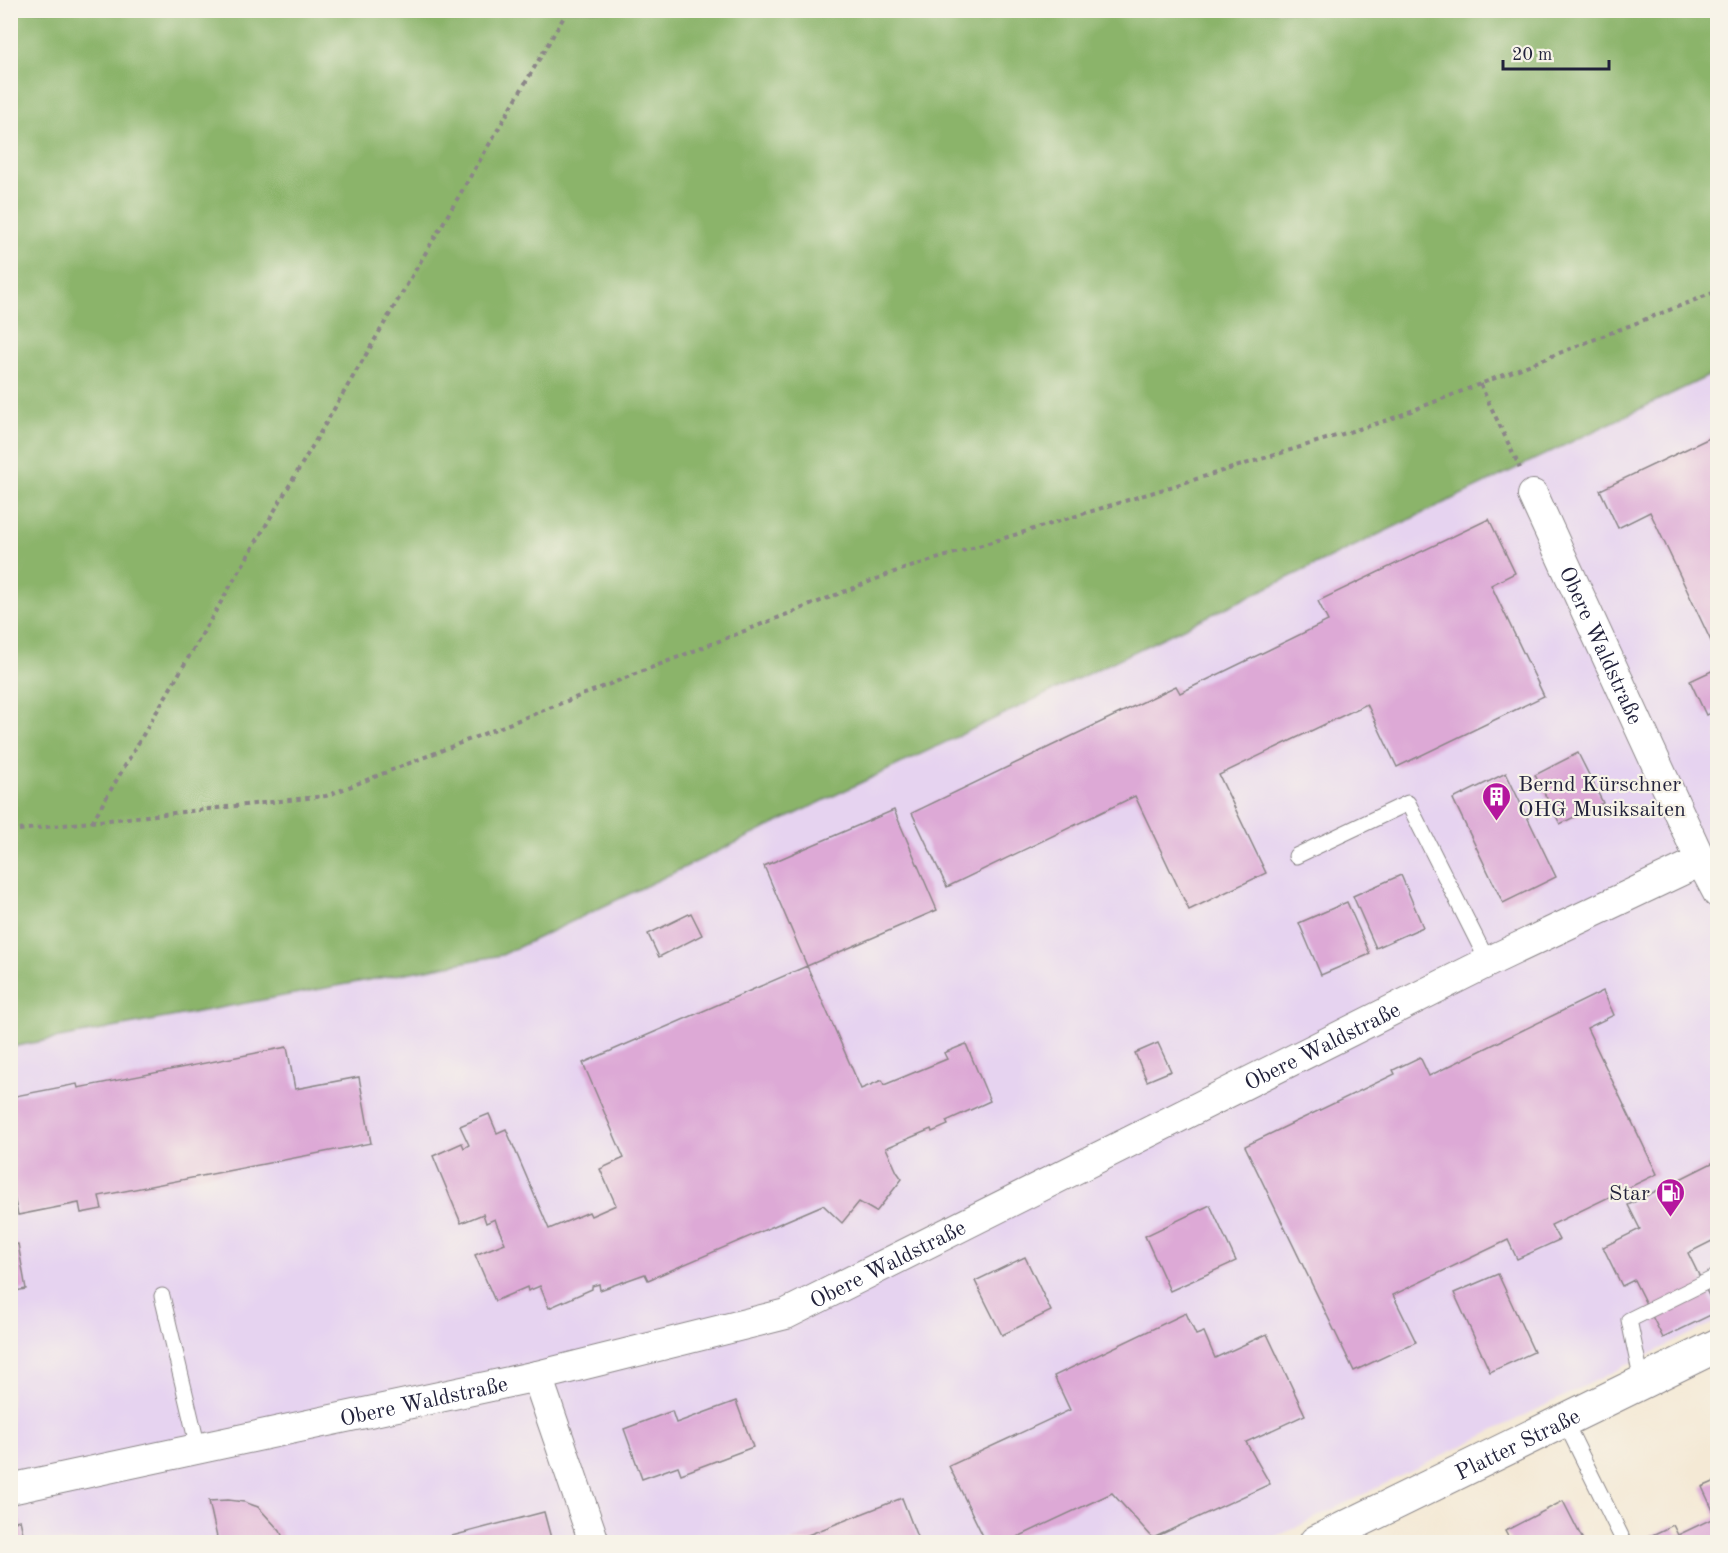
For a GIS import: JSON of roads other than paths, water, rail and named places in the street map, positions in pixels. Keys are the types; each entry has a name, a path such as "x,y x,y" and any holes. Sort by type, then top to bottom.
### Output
{"main road":[{"name":"Platter Straße","path":"1331,1539 1564,1420 1718,1345"}],"street":[{"name":"Obere Waldstraße","path":"1533,495 1701,861 1718,893"},
{"name":"Obere Waldstraße","path":"10,1489 537,1376 786,1314 1488,962 1701,861"},
{"path":"537,1376 594,1542"}],"lane":[{"path":"1296,856 1408,803 1488,962"},
{"path":"1642,1382 1629,1320 1718,1276"},
{"path":"162,1296 198,1449"},
{"path":"1564,1420 1624,1542"}],"place":[{"name":"Bernd Kürschner OHG Musiksaiten","path":"1497,822"},
{"name":"Star","path":"1671,1218"}]}
